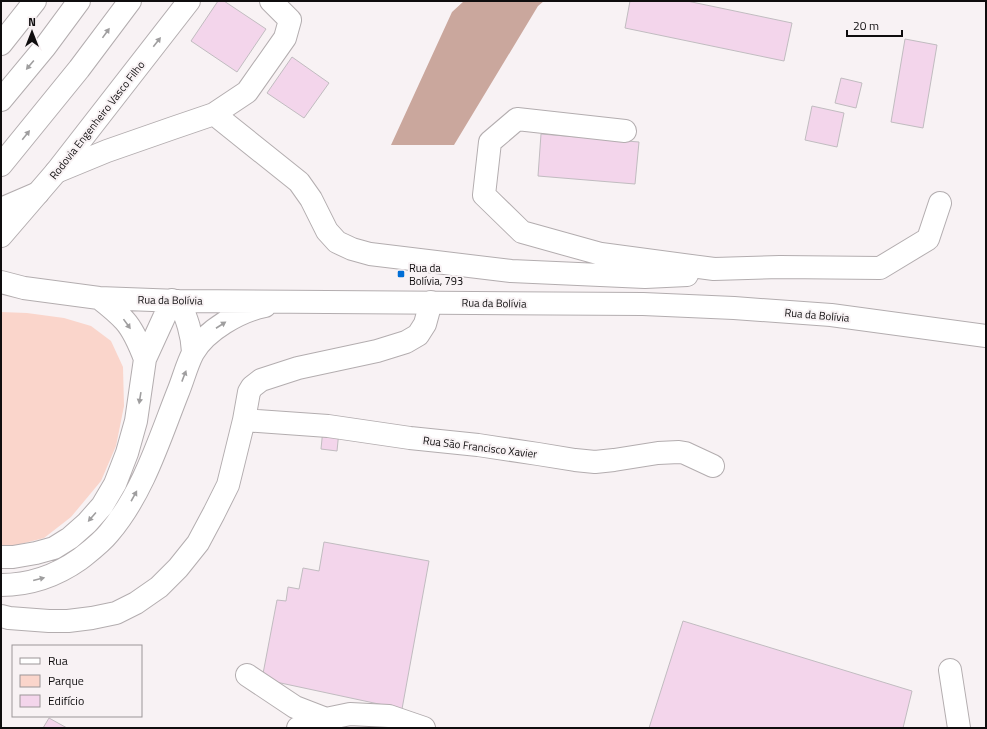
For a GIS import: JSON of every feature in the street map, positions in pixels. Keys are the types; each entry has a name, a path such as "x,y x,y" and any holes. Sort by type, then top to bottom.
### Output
{"main road":[{"path":"1,44 34,1"},
{"path":"1,100 45,47 79,1"},
{"path":"1,165 80,69 130,1"},
{"name":"Rodovia Engenheiro Vasco Filho","path":"1,236 56,172 189,1"},
{"path":"56,172 107,151 214,114 247,92 285,38 290,20 271,1"},
{"path":"214,114 299,182 311,199 327,231 338,242 352,249 370,254 511,271 645,277 686,275 714,269"},
{"path":"626,131 517,119 490,142 484,195 522,232 602,254 714,269 780,267 880,268 928,239 940,203"},
{"path":"1,208 38,193"},
{"name":"Rua da Bolívia","path":"9,284 99,298 176,301 644,304 734,308 831,315 986,336"},
{"path":"99,298 126,321 138,341 146,359"},
{"path":"1,557 13,557 54,548 70,538 87,523 102,506 115,484 128,453 136,421 146,359 176,301 187,318 194,352"},
{"path":"1,585 13,585 43,579 67,568 89,552 109,534 124,514 150,464 194,352 207,336 220,325 239,315 262,307 292,301"},
{"path":"1,616 49,621 68,621 92,618 116,613 136,603 159,588 178,568 198,543 228,485 244,420 249,392 256,383 298,368 377,351 406,342 418,335 425,324 431,302"},
{"name":"Rua São Francisco Xavier","path":"244,420 328,426 410,438 478,445 595,462 658,453 679,452 686,453 713,466"},
{"path":"950,670 959,728"},
{"path":"247,675 296,707 326,719"},
{"path":"298,728 326,719 350,714 389,716 424,728"}],"green space":[{"path":"1,312 27,313 64,318 91,326 111,341 123,367 124,406 116,446 101,481 71,517 44,538 5,548 1,547"}],"shaded area":[{"path":"464,1 544,1 538,6 454,145 391,145 452,12"}],"building":[{"path":"218,1 224,1 266,29 237,72 191,41"},
{"path":"630,1 687,1 792,23 784,61 625,28"},
{"path":"905,39 937,45 923,128 891,122"},
{"path":"292,57 329,83 304,118 267,93"},
{"path":"841,78 862,83 856,108 835,103"},
{"path":"812,106 844,113 837,147 805,140"},
{"path":"541,134 639,142 635,184 538,176"},
{"path":"323,429 339,431 337,451 321,449"},
{"path":"324,542 429,561 402,709 262,679 277,600 286,601 288,587 299,589 303,568 319,571"},
{"path":"683,621 912,691 903,728 649,728"},
{"path":"49,718 67,728 43,728"}],"place":[{"name":"Rua da Bolívia, 793","path":"401,274"}]}
